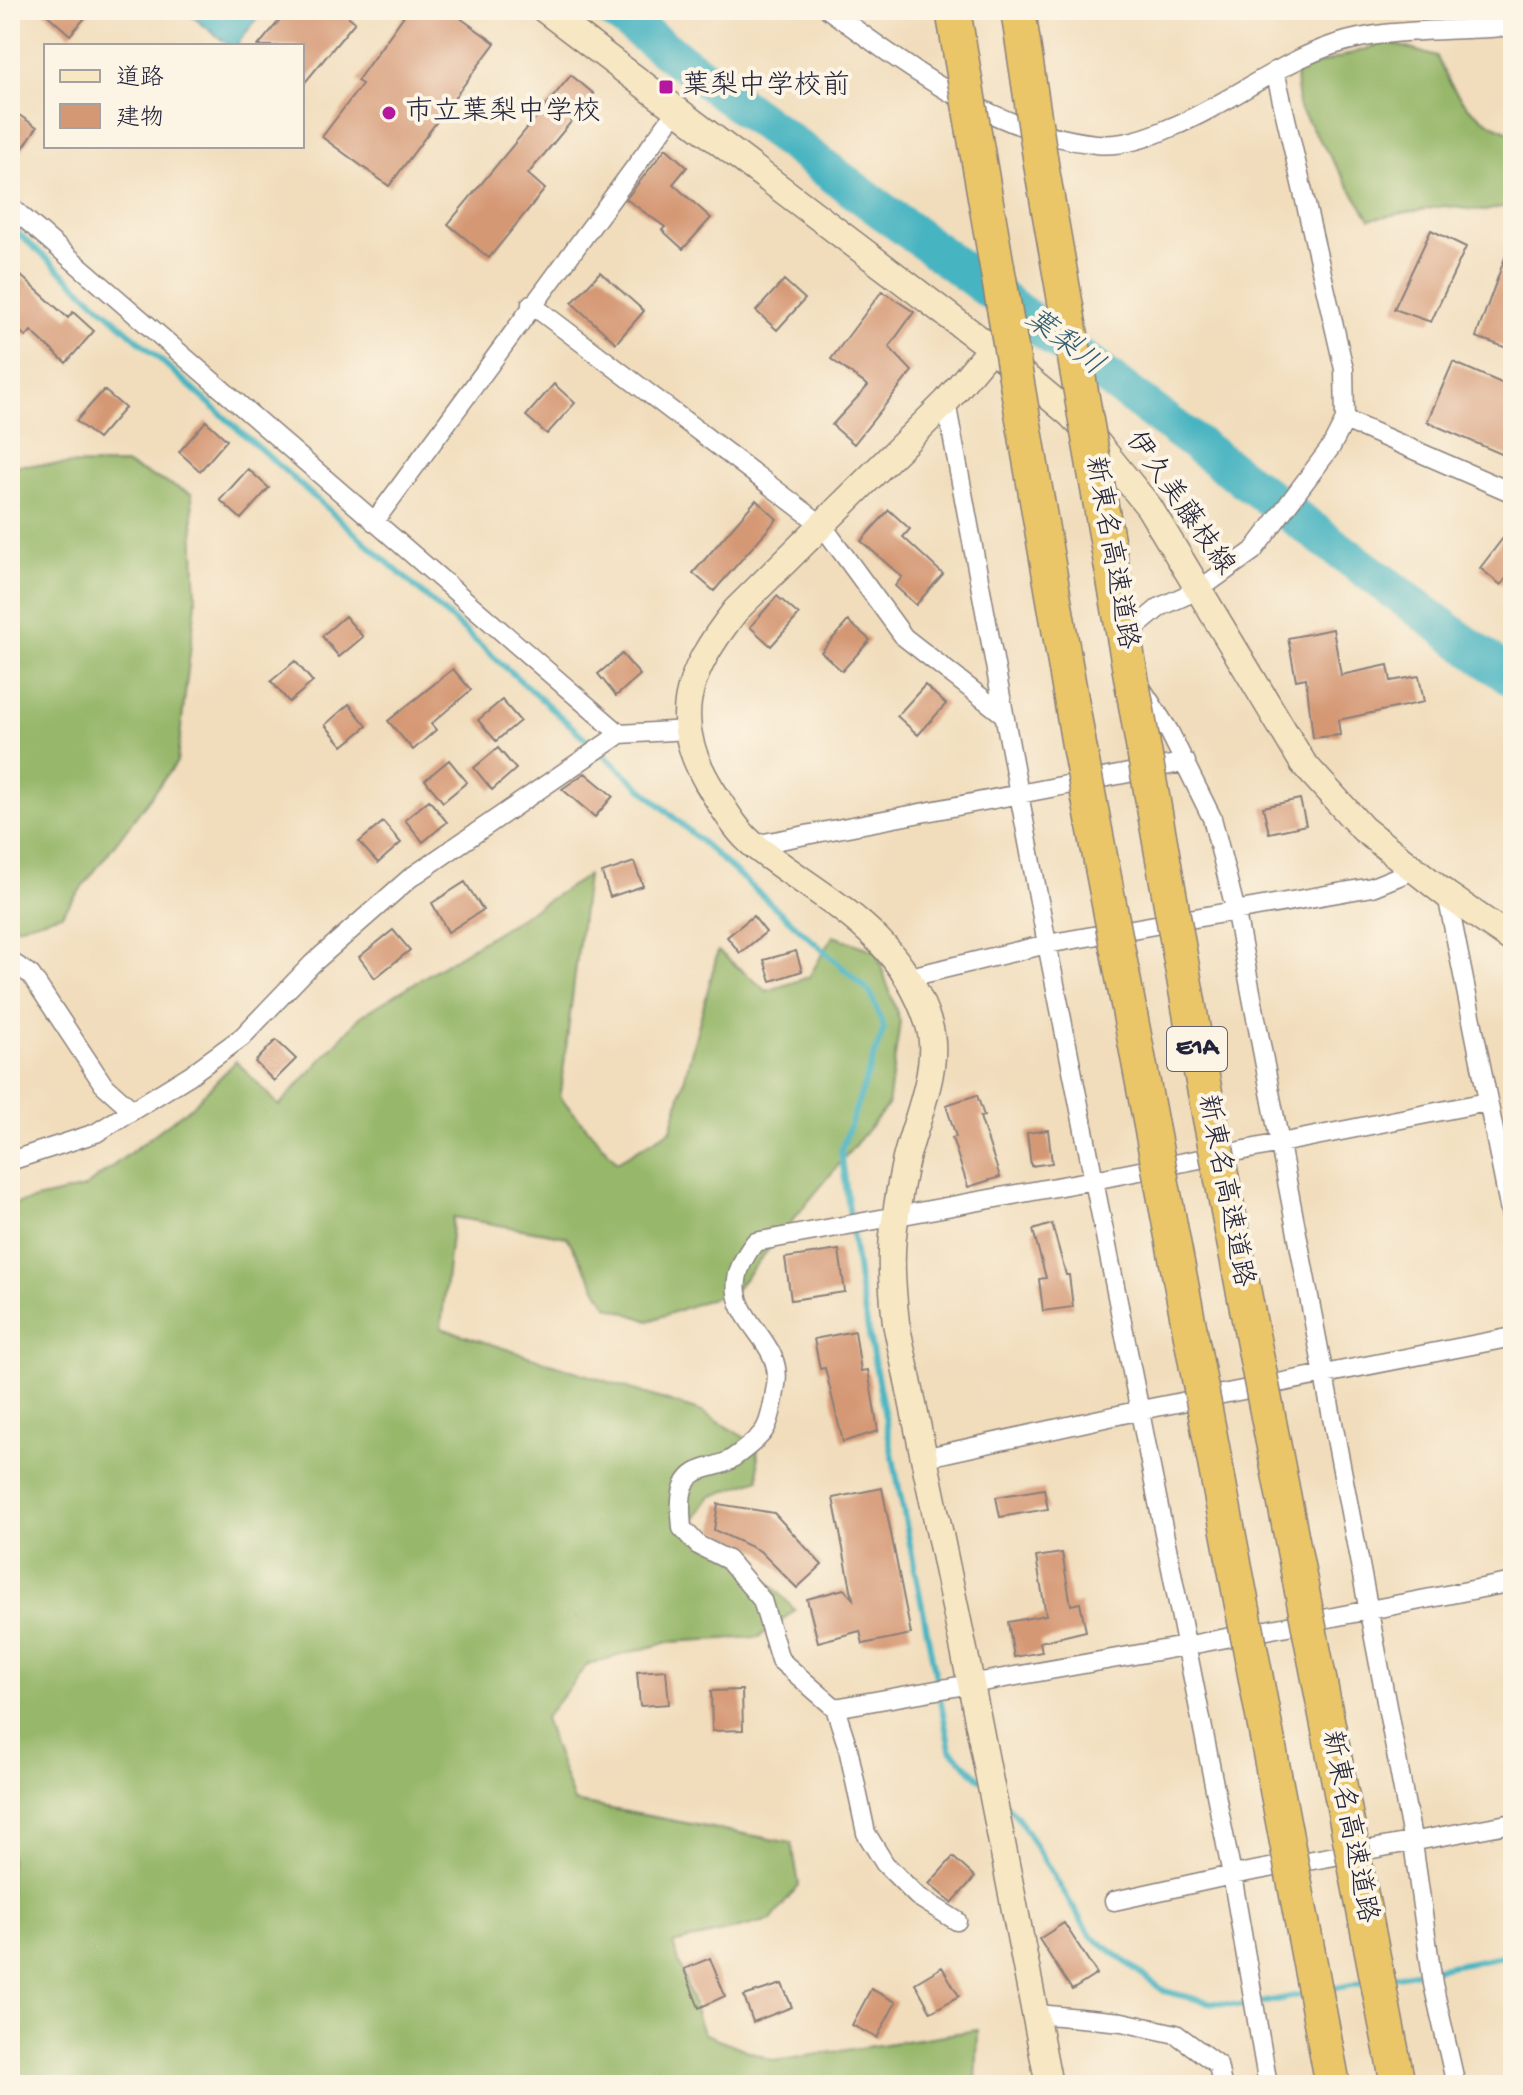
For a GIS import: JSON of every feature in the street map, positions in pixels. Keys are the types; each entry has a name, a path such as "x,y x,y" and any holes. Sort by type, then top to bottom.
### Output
{"highway":[{"name":"E1A","path":"953,10 1080,751 1333,2085"},
{"name":"新東名高速道路","path":"1018,10 1045,186 1195,1041 1398,2085"}],"street":[{"name":"伊久美藤枝線","path":"545,10 991,348 1094,439 1149,507 1303,763 1363,829 1447,895 1513,940"},
{"path":"829,10 923,76 988,113 1053,135 1097,145 1131,141 1171,128 1224,104 1297,58 1385,32 1513,25"},
{"path":"1275,71 1344,369 1345,420 1331,447 1253,551 1200,589 1160,607 1136,627 1130,647 1134,670 1146,696 1186,762 1212,818 1235,908 1413,1843 1433,1984 1456,2085"},
{"path":"374,522 531,304 677,110"},
{"path":"10,206 620,734"},
{"path":"531,304 822,525 904,637 1004,715"},
{"path":"991,348 946,402 736,610 708,646 688,691 688,730 689,749 732,823 754,845 854,915 910,977 931,1029 929,1083 907,1156 895,1217 890,1263 896,1323 971,1684 1011,1906 1038,2014 1049,2085"},
{"path":"946,402 1047,944 1232,1875 1268,2085"},
{"path":"1345,420 1513,493"},
{"path":"10,1161 96,1133 190,1075 242,1037 312,964 410,878 620,734 688,730"},
{"path":"754,845 1186,762"},
{"path":"910,977 1047,944 1235,908 1372,887 1414,870"},
{"path":"1447,895 1513,1226"},
{"path":"10,961 31,975 103,1084 131,1109"},
{"path":"957,1921 917,1896 885,1864 866,1833 848,1748 835,1708 780,1660 762,1600 728,1560 698,1545 682,1528 684,1486 694,1471 728,1461 765,1431 777,1382 775,1361 750,1326 735,1290 740,1261 755,1242 1094,1180 1487,1102"},
{"path":"923,1458 1141,1410 1513,1337"},
{"path":"835,1708 1185,1646 1513,1582"},
{"path":"1114,1901 1232,1875 1513,1823"},
{"path":"1038,2014 1122,2022 1176,2034 1218,2065 1222,2085"}],"green space":[{"path":"1387,42 1437,57 1466,104 1475,113 1513,134 1513,195 1510,205 1485,211 1444,206 1370,219 1298,106 1296,72"},
{"path":"125,464 192,494 196,602 177,762 62,914 10,929 10,465"},
{"path":"587,876 560,1097 617,1162 671,1130 718,951 767,991 809,977 833,936 876,951 900,1022 888,1105 735,1290 649,1321 607,1306 567,1237 453,1217 441,1328 702,1412 757,1445 759,1479 710,1497 692,1523 754,1566 795,1610 759,1637 669,1642 588,1664 544,1719 574,1802 792,1843 799,1885 771,1920 673,1944 703,2033 774,2061 978,2030 976,2085 10,2085 10,1205 84,1188 194,1104 236,1061 279,1106 361,1016"}],"water":[{"path":"184,10 263,10 238,44 227,44"}],"building":[{"path":"42,10 92,10 70,35"},
{"path":"288,10 341,10 355,22 304,84 304,44 260,44"},
{"path":"408,10 449,10 495,43 389,186 322,137 362,84 357,81"},
{"path":"571,75 594,94 528,174 545,189 489,258 448,224"},
{"path":"10,109 37,127 10,168"},
{"path":"666,148 687,167 673,184 711,218 683,249 662,230 665,227 626,199"},
{"path":"1431,230 1466,247 1431,322 1394,309"},
{"path":"1513,241 1513,350 1476,337"},
{"path":"10,266 68,318 73,312 94,331 66,363 31,331 26,337 10,322"},
{"path":"600,272 644,311 616,343 572,303"},
{"path":"784,280 805,299 777,330 756,311"},
{"path":"882,291 914,312 889,347 912,371 854,444 832,425 868,386 831,359"},
{"path":"1453,362 1513,388 1513,459 1427,422"},
{"path":"554,384 575,403 547,434 526,416"},
{"path":"104,390 125,408 98,439 76,421"},
{"path":"206,421 227,440 200,471 179,452"},
{"path":"248,469 269,488 241,519 220,500"},
{"path":"756,500 777,519 714,591 693,573"},
{"path":"889,510 910,529 903,537 943,574 916,605 895,586 902,577 861,541"},
{"path":"1513,525 1513,569 1501,585 1480,568"},
{"path":"777,596 799,615 771,646 750,627"},
{"path":"345,616 363,637 339,657 322,636"},
{"path":"848,621 870,640 842,671 821,652"},
{"path":"1333,629 1341,675 1388,665 1391,681 1419,676 1424,702 1338,720 1340,735 1313,738 1306,678 1296,680 1288,638"},
{"path":"622,654 640,675 616,696 598,674"},
{"path":"295,661 313,682 289,702 271,681"},
{"path":"453,669 471,690 431,724 436,730 413,750 388,721"},
{"path":"925,685 946,704 918,735 897,716"},
{"path":"502,700 520,721 496,741 478,720"},
{"path":"349,704 367,726 343,746 325,725"},
{"path":"498,748 516,769 492,790 474,768"},
{"path":"449,760 467,782 443,802 425,780"},
{"path":"585,773 613,796 595,817 562,789"},
{"path":"1300,799 1306,825 1269,833 1263,807"},
{"path":"429,800 447,822 423,842 405,820"},
{"path":"383,822 401,843 378,863 359,842"},
{"path":"634,862 643,886 610,897 602,873"},
{"path":"465,882 483,910 448,932 432,903"},
{"path":"753,916 766,932 740,953 727,937"},
{"path":"393,930 410,950 375,978 359,957"},
{"path":"796,951 802,971 771,981 764,960"},
{"path":"276,1040 296,1059 274,1081 255,1062"},
{"path":"977,1095 984,1116 980,1117 1000,1177 968,1187 952,1138 956,1137 946,1105"},
{"path":"1048,1130 1052,1163 1031,1166 1027,1133"},
{"path":"1052,1224 1066,1275 1069,1275 1073,1307 1043,1311 1039,1279 1046,1278 1033,1230"},
{"path":"839,1250 845,1292 791,1300 785,1258"},
{"path":"855,1331 861,1371 868,1370 878,1431 843,1442 825,1368 820,1369 814,1339"},
{"path":"882,1488 911,1634 863,1644 860,1631 818,1642 807,1599 844,1589 853,1599 833,1498"},
{"path":"1044,1489 1048,1509 1000,1517 996,1497"},
{"path":"718,1504 774,1513 822,1565 797,1588 760,1551 714,1530"},
{"path":"1062,1553 1071,1605 1080,1603 1086,1631 1040,1642 1042,1652 1014,1657 1008,1622 1046,1615 1036,1557"},
{"path":"666,1670 669,1704 640,1706 637,1672"},
{"path":"742,1690 743,1730 712,1731 711,1691"},
{"path":"953,1857 975,1877 952,1903 929,1884"},
{"path":"1064,1923 1097,1974 1072,1990 1039,1939"},
{"path":"710,1958 725,1996 699,2008 684,1969"},
{"path":"942,1967 959,1996 931,2012 915,1983"},
{"path":"782,1984 792,2007 753,2022 744,1996"},
{"path":"871,1989 896,2002 877,2038 852,2025"}],"waterway":[{"name":"葉梨川","path":"612,10 1513,679"},
{"path":"10,226 870,992 884,1028 841,1151 860,1289 950,1749 980,1779"},
{"path":"1005,1804 1017,1816 1090,1935 1164,1991 1207,2002 1245,2006 1305,1994"},
{"path":"1387,1978 1513,1954"},
{"path":"1324,1990 1368,1982"}],"place":[{"name":"葉梨中学校前","path":"666,87"},
{"name":"市立葉梨中学校","path":"389,113"}]}
